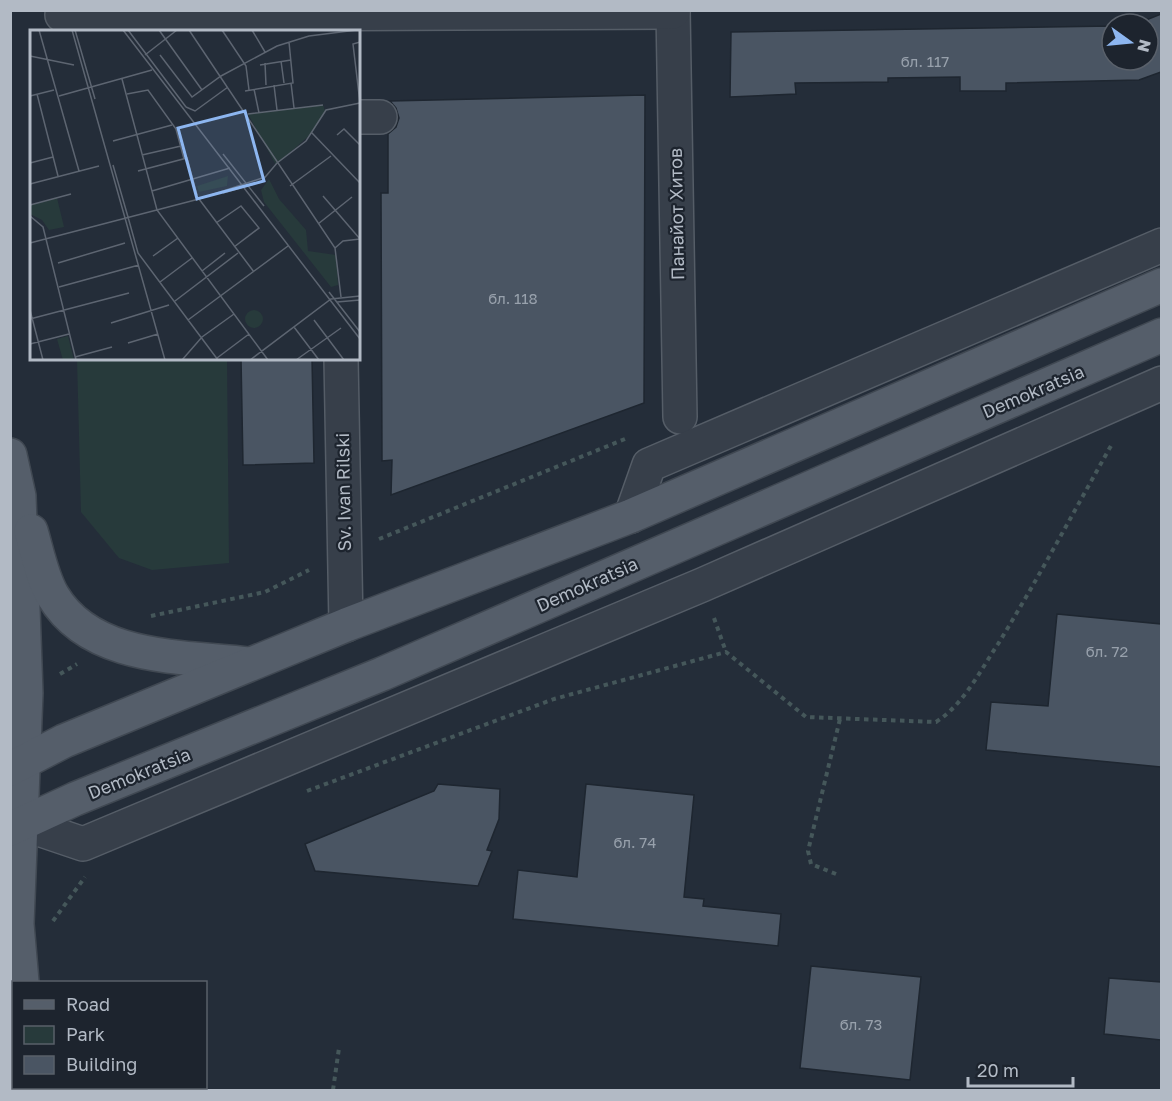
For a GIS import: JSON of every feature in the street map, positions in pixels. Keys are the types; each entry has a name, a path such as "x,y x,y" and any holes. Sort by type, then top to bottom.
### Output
{"main road":[{"path":"17,766 63,741 346,625 631,516 1161,285"},
{"name":"Demokratsia","path":"16,826 382,674 1161,335"},
{"path":"10,455 19,496 52,595 72,619 94,635 121,646 251,664"},
{"path":"19,496 26,693 17,766 16,826 17,924 22,981"}],"street":[{"path":"62,15 337,19 673,11"},
{"name":"Панайот Хитов","path":"673,11 680,417"},
{"path":"631,516 649,465 1161,245"},
{"name":"Sv. Ivan Rilski","path":"341,360 346,625"},
{"path":"16,826 83,844 702,585 1161,383"}],"path":[{"path":"299,794 554,699 726,652 806,717 936,722 953,711 1023,602 1113,442"},
{"path":"836,874 811,864 808,851 840,719"},
{"path":"53,921 89,872"},
{"path":"333,1090 339,1048"}],"green space":[{"path":"77,360 227,360 229,563 152,570 119,558 81,512"}],"building":[{"path":"1160,14 1161,72 1139,80 1006,83 1006,91 960,91 960,77 888,78 888,82 795,83 796,94 730,97 731,32 1100,26 1100,72 1160,72"},
{"path":"645,95 644,403 391,495 392,460 382,461 381,193 388,193 388,134 396,127 399,118 396,108 390,101"},
{"path":"241,360 312,360 314,463 243,465"},
{"path":"1057,614 1161,624 1161,767 986,750 991,702 1048,706"},
{"path":"438,784 500,789 499,819 487,850 492,851 478,886 315,871 305,844 434,791"},
{"path":"586,784 694,795 684,897 704,899 703,906 781,914 778,946 513,919 518,870 577,877"},
{"path":"811,966 921,977 910,1080 800,1068"},
{"path":"1109,978 1161,982 1161,1040 1104,1034"}]}
